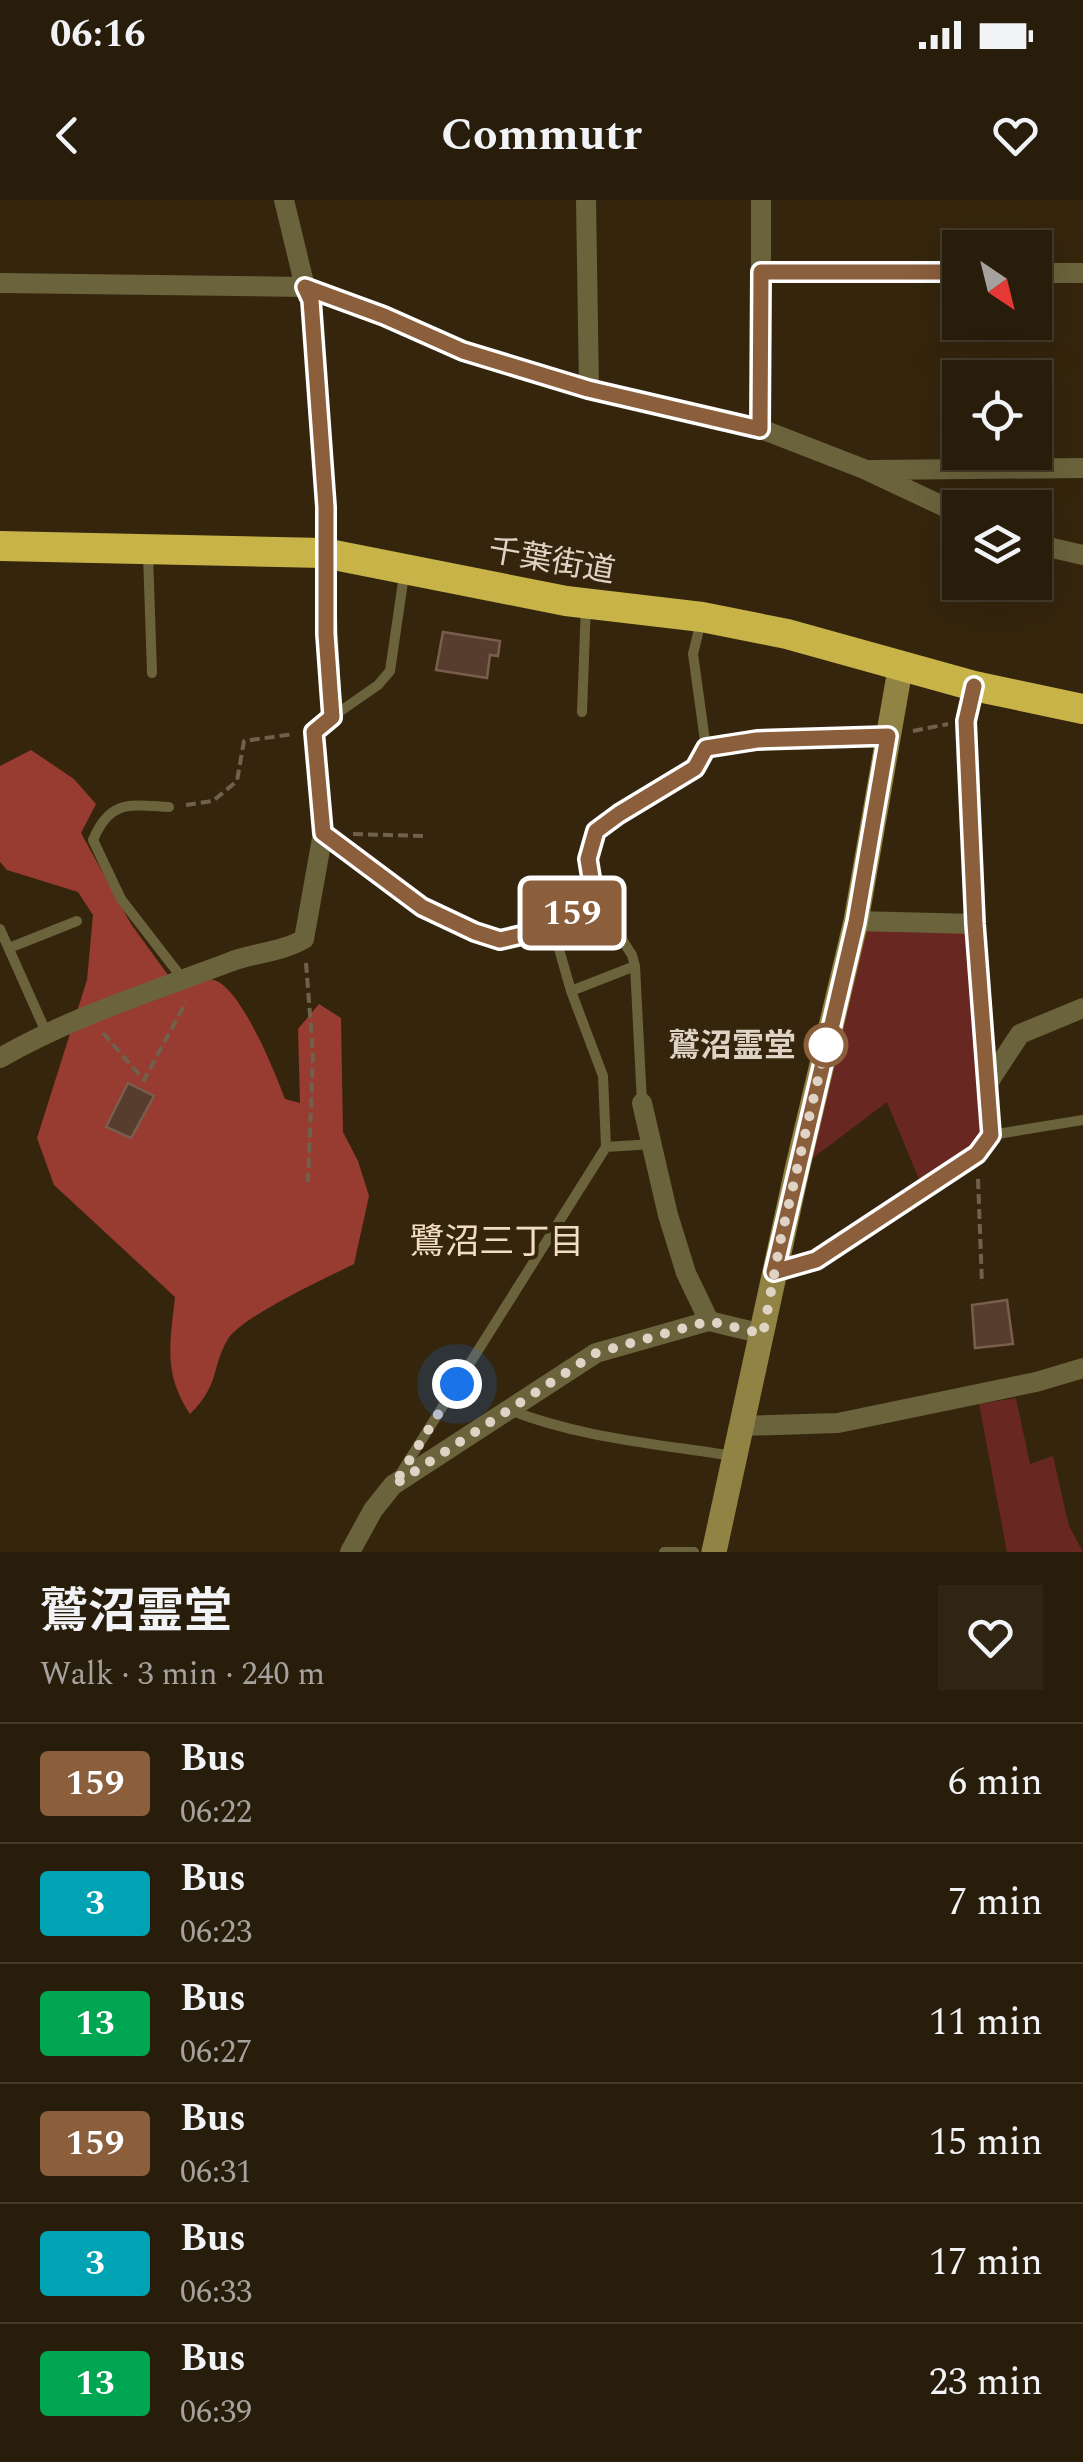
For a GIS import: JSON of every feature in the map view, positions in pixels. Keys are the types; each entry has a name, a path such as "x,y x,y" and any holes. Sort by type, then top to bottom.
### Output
{"highway":[{"name":"千葉街道","path":"0,546 324,553 586,604 702,617 787,634 974,686 1083,709"}],"street":[{"path":"284,200 305,287"},
{"path":"586,200 588,389"},
{"path":"760,429 761,200"},
{"path":"761,272 942,272"},
{"path":"1052,273 1083,273"},
{"path":"0,284 305,287 463,351 588,389 760,429 942,506"},
{"path":"864,470 1083,468"},
{"path":"1052,548 1083,555"},
{"path":"0,1058 86,1014 304,939 323,833 314,732 332,717 324,553"},
{"path":"714,1552 774,1272 856,922 901,664"},
{"path":"774,1272 816,1260 977,1154 991,1135 975,924 856,922"},
{"path":"988,1083 1020,1034 1083,1008"},
{"path":"642,1103 668,1215 686,1273 709,1321"},
{"path":"350,1552 373,1510 394,1485 596,1353 709,1321 763,1334"},
{"path":"742,1426 838,1423 1036,1382 1083,1368"}],"lane":[{"path":"305,287 311,300 317,370 326,507 324,553"},
{"path":"148,550 152,673"},
{"path":"332,717 378,685 390,671 404,569"},
{"path":"582,712 586,604"},
{"path":"642,1103 635,966 594,896 588,859 596,831 695,768 706,748 693,654 702,617"},
{"path":"974,686 966,721 975,924"},
{"path":"706,748 757,740 888,736"},
{"path":"169,808 125,805 101,820 92,840 121,900 182,978"},
{"path":"323,833 422,907 500,940 552,928 594,896"},
{"path":"9,948 77,921"},
{"path":"394,1485 606,1146 603,1076 552,928"},
{"path":"0,930 46,1032"},
{"path":"571,990 635,966"},
{"path":"991,1135 1083,1120"},
{"path":"606,1146 653,1144"},
{"path":"510,1410 602,1435 734,1456"},
{"path":"664,1552 694,1552"}],"path":[{"path":"888,736 966,721"},
{"path":"169,808 213,801 237,781 244,741 314,732"},
{"path":"323,833 424,836"},
{"path":"304,939 313,1054 308,1182"},
{"path":"86,1014 144,1080 188,1000"},
{"path":"977,1154 982,1284"}],"shaded area":[{"path":"31,750 74,779 96,804 81,833 131,924 176,986 210,979 224,986 256,1032 285,1099 300,1103 298,1029 319,1004 341,1018 343,1132 369,1196 354,1264 286,1298 236,1330 222,1350 211,1385 190,1414 176,1385 170,1358 175,1297 54,1185 37,1138 87,980 93,915 78,892 7,870 0,862 0,766"},
{"path":"856,921 975,924 991,1135 923,1189 887,1102 797,1170"},
{"path":"1016,1398 1030,1464 1053,1456 1069,1526 1083,1552 1007,1552 979,1404"}],"building":[{"path":"443,632 500,641 498,656 490,655 487,678 436,670"},
{"path":"128,1083 154,1096 131,1138 106,1127"},
{"path":"1007,1300 1013,1344 975,1348 972,1305"}],"bus line":[{"name":"159","path":"942,272 761,272 760,429 588,389 463,351 305,287 311,300 326,507 326,634 332,717 314,732 323,833 422,907 500,940 552,928 594,896 588,859 596,831 695,768 706,748 757,740 888,736 856,922 774,1272 816,1260 977,1154 991,1135 975,924 966,721 974,686"}],"place":[{"name":"鷲沼霊堂","path":"826,1045"}],"district":[{"name":"鷺沼三丁目","path":"497,1241"}],"route":[{"path":"457,1384 394,1485 596,1353 709,1321 763,1334 830,1028 826,1045"}]}
